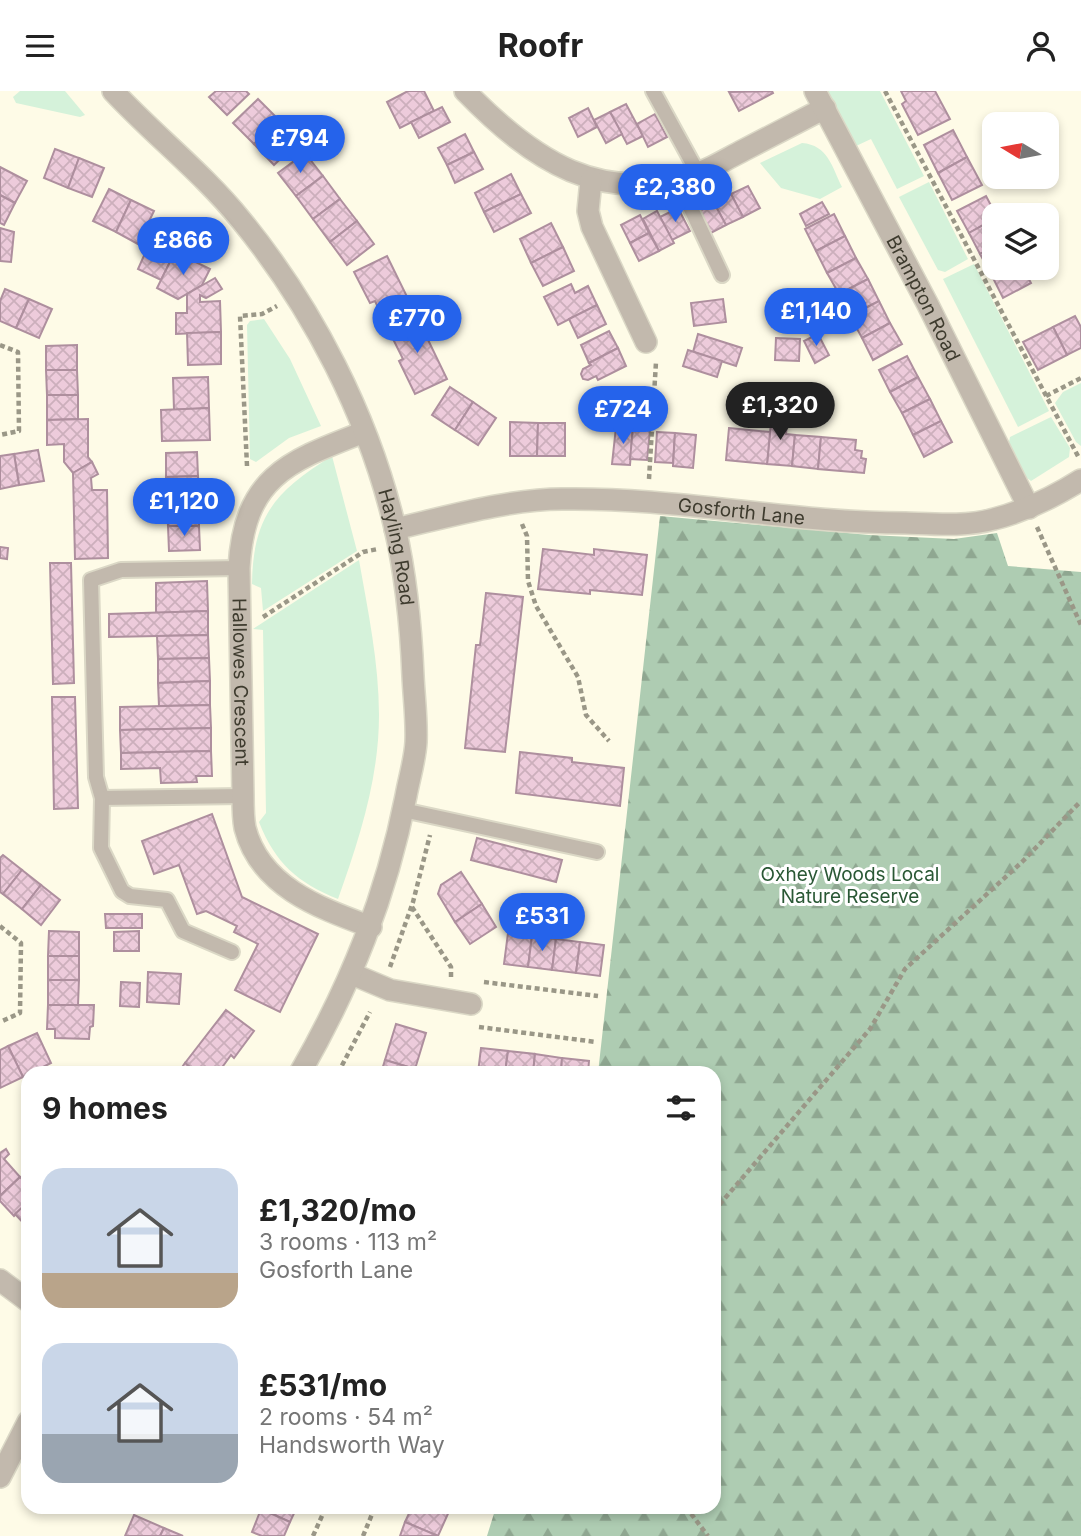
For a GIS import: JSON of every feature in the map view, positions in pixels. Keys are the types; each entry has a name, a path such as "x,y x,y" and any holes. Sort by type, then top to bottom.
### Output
{"street":[{"name":"Hayling Road","path":"113,91 240,219 296,297 331,356 365,432 396,537 411,632 416,743 403,810 371,927 352,974 304,1066"},
{"path":"465,91 522,144 558,165 592,180 621,183 651,183 687,176 820,100"},
{"name":"Brampton Road","path":"820,100 928,305 1029,508"},
{"path":"592,180 588,211 592,227 646,342"},
{"name":"Hallowes Crescent","path":"365,432 311,453 268,481 245,526 240,544 239,568 244,826 260,862 274,879 296,895 337,915 371,927"},
{"name":"Gosforth Lane","path":"396,537 515,504 559,498 648,501 864,523 970,524 994,520 1029,508 1057,496 1081,481"},
{"path":"352,974 390,990 471,1004"},
{"path":"0,1280 21,1296"},
{"path":"0,1477 21,1436"}],"lane":[{"path":"653,91 722,275"},
{"path":"232,953 183,931 167,900 130,896 122,891 101,848 102,798 96,777 91,580 121,570 239,568"},
{"path":"102,798 243,796"},
{"path":"403,810 597,852"}],"path":[{"path":"885,91 1081,462"},
{"path":"247,466 240,316 262,314 296,297"},
{"path":"646,342 656,363 648,501"},
{"path":"0,345 18,352 19,431 0,435"},
{"path":"1046,396 1081,377"},
{"path":"515,504 527,536 528,581 536,605 578,677 586,715 609,741"},
{"path":"1029,508 1081,625"},
{"path":"240,627 253,624 363,552 396,537"},
{"path":"721,1203 870,1029 905,969 1022,862 1081,801"},
{"path":"390,968 411,906 435,816"},
{"path":"411,906 451,967 451,978"},
{"path":"0,926 21,943 20,1013 0,1022"},
{"path":"342,1066 370,1012"},
{"path":"313,1536 323,1514"},
{"path":"363,1536 372,1514"},
{"path":"691,1514 708,1536"}],"green space":[{"path":"20,91 65,91 85,115 80,117 16,103 13,97"},
{"path":"826,91 880,91 924,176 897,189 871,139 856,146"},
{"path":"802,143 818,148 828,158 842,187 820,199 781,188 760,163"},
{"path":"929,182 968,259 945,272 938,270 899,197"},
{"path":"974,264 1049,411 1018,427 943,279"},
{"path":"264,319 290,359 321,426 289,438 256,462 250,459 247,325 250,321"},
{"path":"1081,383 1081,446 1076,442 1055,403 1063,392"},
{"path":"1051,417 1070,448 1069,457 1031,481 1023,475 1009,442 1010,437"},
{"path":"332,456 357,551 263,611 261,588 252,584 253,560 263,522 282,494"},
{"name":"Oxhey Woods Local Nature Reserve","path":"660,516 869,535 954,539 997,533 1008,566 1081,572 1081,1536 487,1536 494,1514 721,1514 721,1066 599,1066"},
{"path":"359,560 377,676 378,739 372,786 338,899 311,886 290,870 272,849 259,822 266,813 263,630 253,629"}],"building":[{"path":"216,91 246,91 249,94 227,115 209,97"},
{"path":"408,91 424,91 434,111 400,128 387,102"},
{"path":"901,91 935,91 950,119 918,135 902,104 906,101"},
{"path":"729,92 773,93 739,111"},
{"path":"258,99 279,120 254,144 233,123"},
{"path":"626,104 643,136 627,144 610,112"},
{"path":"442,107 450,122 419,138 411,122"},
{"path":"588,108 597,127 578,137 569,118"},
{"path":"610,112 622,134 606,143 594,120"},
{"path":"655,114 667,137 648,147 637,124"},
{"path":"279,120 299,141 274,165 254,144"},
{"path":"953,130 967,157 938,173 924,145"},
{"path":"465,134 474,152 447,165 438,148"},
{"path":"55,149 79,158 68,188 44,178"},
{"path":"474,152 483,169 455,183 447,165"},
{"path":"305,153 323,176 296,196 278,173"},
{"path":"967,157 982,185 952,200 938,173"},
{"path":"79,158 104,168 92,197 68,188"},
{"path":"0,167 27,181 15,203 0,195"},
{"path":"511,174 521,194 484,212 475,193"},
{"path":"323,176 340,199 313,219 296,196"},
{"path":"748,186 760,208 743,217 731,194"},
{"path":"109,189 131,200 116,232 93,221"},
{"path":"521,194 531,213 494,232 484,212"},
{"path":"731,194 743,217 726,225 714,203"},
{"path":"0,195 15,203 4,225 0,223"},
{"path":"986,196 990,203 982,203 982,226 969,233 957,211"},
{"path":"340,199 357,221 330,242 313,219"},
{"path":"131,200 154,211 138,244 116,232"},
{"path":"822,202 829,214 806,226 800,214"},
{"path":"714,203 726,225 709,234 698,212"},
{"path":"678,208 690,231 672,240 660,217"},
{"path":"657,211 674,243 659,251 643,219"},
{"path":"834,214 845,236 816,251 805,229"},
{"path":"640,215 649,233 630,243 621,225"},
{"path":"357,221 374,244 347,265 330,242"},
{"path":"551,223 563,247 531,263 520,239"},
{"path":"982,226 982,253 980,254 969,233"},
{"path":"0,228 14,232 11,262 0,261"},
{"path":"649,233 659,251 639,261 630,243"},
{"path":"845,236 856,258 827,273 816,251"},
{"path":"151,240 175,252 161,280 138,269"},
{"path":"563,247 574,271 543,286 531,263"},
{"path":"175,252 210,269 202,285 178,299 157,288"},
{"path":"387,256 416,315 388,329 375,301 370,303 354,272"},
{"path":"856,258 868,279 839,294 827,273"},
{"path":"215,278 222,289 206,298 200,295 200,302 220,301 221,332 176,334 176,313 187,313 187,294"},
{"path":"868,279 879,301 850,316 839,294"},
{"path":"994,280 1029,280 1031,283 1003,298"},
{"path":"571,284 575,293 588,286 597,305 558,325 544,297"},
{"path":"5,289 29,299 16,328 0,321 0,301"},
{"path":"29,299 52,309 39,338 16,328"},
{"path":"723,299 726,322 694,326 691,303"},
{"path":"879,301 890,323 862,338 850,316"},
{"path":"597,305 606,324 578,338 569,319"},
{"path":"416,315 447,379 415,394 399,361 403,359 388,329"},
{"path":"1075,316 1081,327 1081,348 1067,355 1053,327"},
{"path":"890,323 902,344 873,360 862,338"},
{"path":"1053,327 1067,355 1038,370 1023,342"},
{"path":"609,331 618,348 589,363 581,345"},
{"path":"221,332 221,364 188,365 187,333"},
{"path":"698,334 742,348 736,366 693,352"},
{"path":"818,334 829,355 815,363 804,341"},
{"path":"776,338 800,339 799,361 775,360"},
{"path":"77,345 77,370 46,370 46,346"},
{"path":"618,348 626,366 598,380 596,376 583,379 581,374 583,369 591,365 589,363"},
{"path":"688,350 722,361 717,377 683,366"},
{"path":"907,356 918,377 890,392 879,370"},
{"path":"46,370 77,370 78,395 47,395"},
{"path":"208,377 209,408 174,410 173,378"},
{"path":"918,377 930,399 902,413 890,392"},
{"path":"450,387 473,402 455,430 432,415"},
{"path":"763,389 769,403 754,410 748,396"},
{"path":"47,395 78,395 78,419 47,420"},
{"path":"930,399 941,421 913,435 902,413"},
{"path":"473,402 496,418 478,445 455,430"},
{"path":"209,408 210,440 162,441 161,410"},
{"path":"772,412 788,414 786,434 795,435 792,466 767,464"},
{"path":"88,419 88,457 92,462 73,473 64,462 64,444 47,445 47,420"},
{"path":"941,421 952,442 924,457 913,435"},
{"path":"510,422 538,423 537,456 510,456"},
{"path":"538,423 565,423 565,456 537,456"},
{"path":"616,427 633,428 630,465 612,464"},
{"path":"633,428 650,430 647,460 630,459"},
{"path":"729,428 770,432 767,464 726,460"},
{"path":"657,432 675,433 673,463 655,462"},
{"path":"675,433 696,435 693,468 673,466"},
{"path":"795,435 821,437 818,469 792,466"},
{"path":"821,437 856,440 855,450 862,451 861,458 866,459 864,473 818,469"},
{"path":"38,450 44,481 19,485 14,454"},
{"path":"197,452 198,476 166,477 166,453"},
{"path":"14,454 19,485 0,489 0,456"},
{"path":"92,462 98,474 91,478 92,490 107,490 108,558 75,559 73,473"},
{"path":"198,476 199,501 167,502 166,477"},
{"path":"199,501 199,526 168,526 167,502"},
{"path":"168,526 199,526 200,550 169,551"},
{"path":"0,547 8,548 7,559 0,558"},
{"path":"543,549 594,555 594,549 647,555 642,595 538,589"},
{"path":"50,563 71,563 74,683 53,684"},
{"path":"207,581 208,611 156,613 156,583"},
{"path":"486,593 523,597 505,752 465,748 476,645 480,645"},
{"path":"208,611 208,635 109,637 109,614"},
{"path":"208,635 209,658 158,659 157,636"},
{"path":"209,658 210,681 158,683 158,659"},
{"path":"210,681 210,705 159,706 158,683"},
{"path":"52,697 75,697 78,808 54,809"},
{"path":"210,705 211,728 120,730 120,707"},
{"path":"211,728 211,751 121,753 120,730"},
{"path":"211,751 212,776 196,776 197,782 161,783 160,768 121,769 121,753"},
{"path":"520,752 624,768 620,806 516,793"},
{"path":"212,814 242,897 318,934 280,1012 235,990 258,944 234,932 237,926 206,911 197,914 179,865 154,874 142,841"},
{"path":"477,838 562,860 556,882 471,860"},
{"path":"3,855 22,870 3,894 0,892 0,858"},
{"path":"22,870 41,885 22,909 3,894"},
{"path":"461,872 482,904 455,922 438,894 441,885"},
{"path":"41,885 60,900 41,925 22,909"},
{"path":"482,904 496,927 470,944 455,922"},
{"path":"105,914 142,914 142,928 106,928"},
{"path":"49,931 79,932 79,956 48,956"},
{"path":"139,931 139,951 114,951 114,932"},
{"path":"508,933 532,936 528,967 504,964"},
{"path":"532,936 556,939 552,970 528,967"},
{"path":"556,939 580,942 576,973 552,970"},
{"path":"580,942 604,945 600,976 576,973"},
{"path":"48,956 79,956 79,980 48,980"},
{"path":"148,972 181,974 179,1004 147,1002"},
{"path":"48,980 79,980 78,1005 48,1005"},
{"path":"121,982 140,983 139,1007 120,1006"},
{"path":"48,1005 94,1005 89,1039 55,1038 55,1029 47,1029"},
{"path":"226,1010 254,1031 234,1058 231,1055 223,1066 189,1066 185,1063"},
{"path":"396,1024 426,1033 416,1066 385,1060"},
{"path":"37,1033 51,1063 45,1066 21,1066 21,1073 8,1046"},
{"path":"8,1046 21,1078 0,1088 0,1050"},
{"path":"481,1048 508,1051 506,1066 479,1066"},
{"path":"508,1051 535,1054 534,1066 506,1066"},
{"path":"535,1054 562,1058 561,1066 534,1066"},
{"path":"562,1058 589,1061 589,1066 561,1066"},
{"path":"385,1060 405,1066 383,1066"},
{"path":"6,1149 9,1154 4,1159 20,1177 0,1196 0,1153"},
{"path":"21,1178 21,1209 14,1216 0,1201 0,1196"},
{"path":"21,1208 21,1220 15,1214"},
{"path":"259,1514 272,1514 290,1522 284,1536 262,1536 252,1532"},
{"path":"272,1514 294,1514 290,1522"},
{"path":"409,1514 448,1514 438,1536 405,1522"},
{"path":"134,1515 164,1528 160,1536 125,1536"},
{"path":"405,1522 438,1536 400,1536"},
{"path":"164,1528 183,1536 160,1536"}]}
